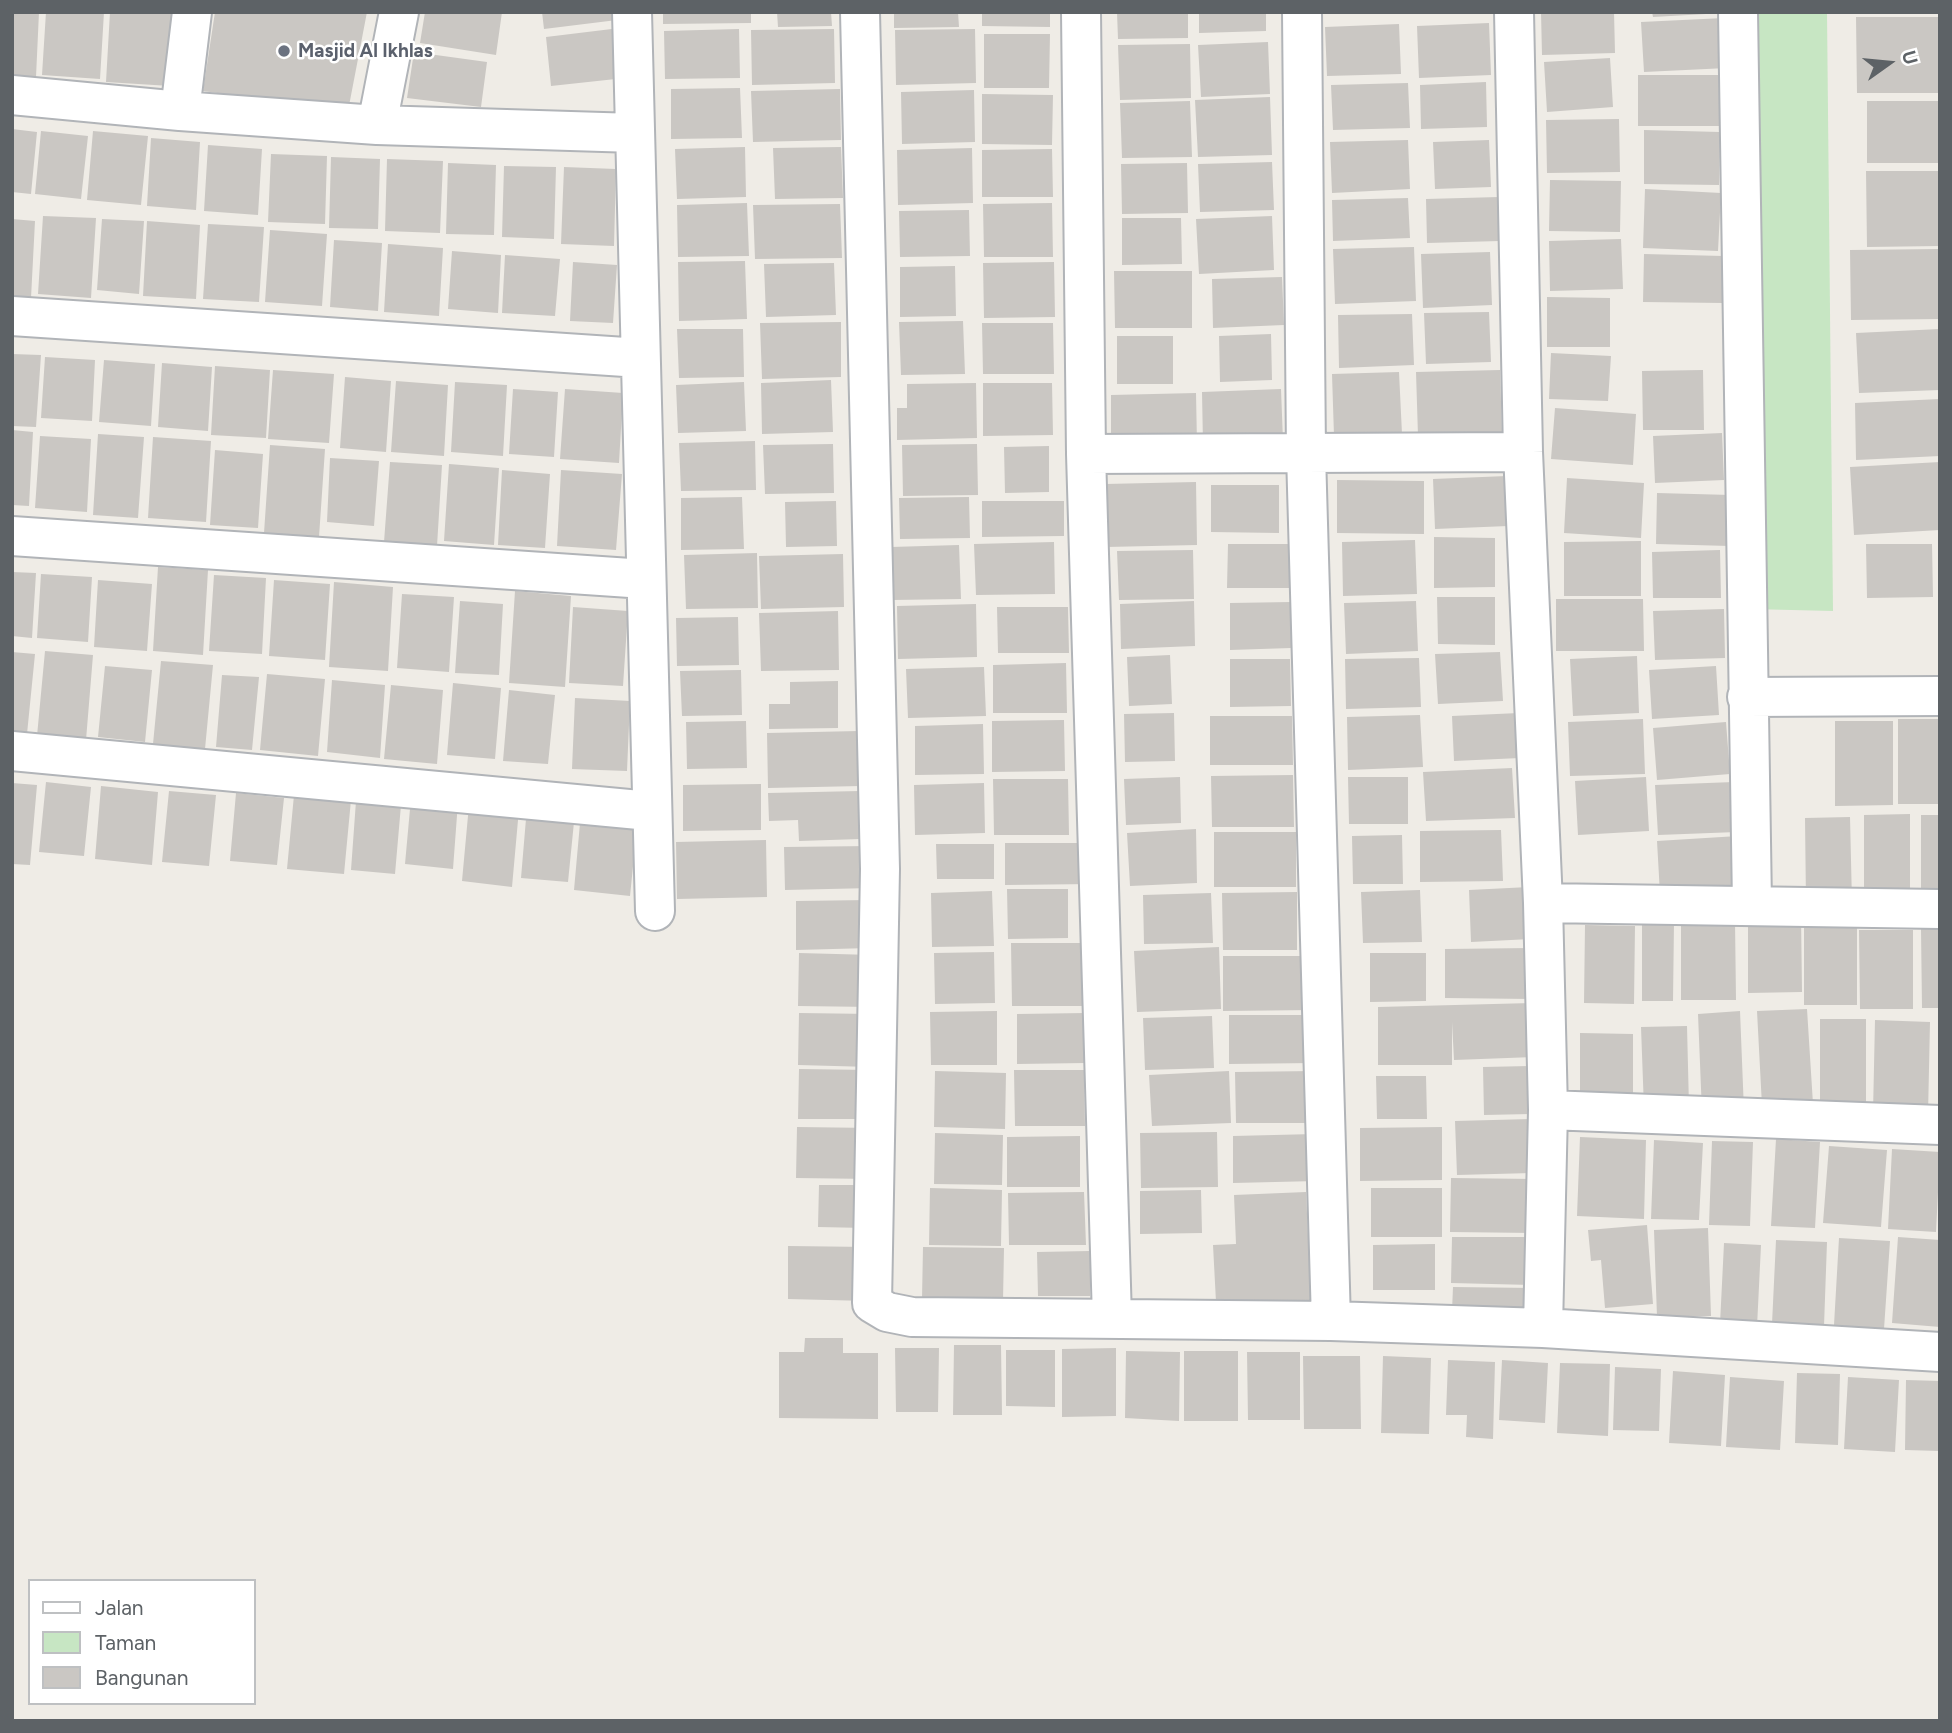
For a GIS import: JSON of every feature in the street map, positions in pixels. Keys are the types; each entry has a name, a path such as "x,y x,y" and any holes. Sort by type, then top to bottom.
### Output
{"street":[{"path":"180,111 192,12"},
{"path":"377,125 399,12"},
{"path":"632,12 650,811 655,911"},
{"path":"860,12 880,869 872,1303 887,1312 912,1317 1331,1321 1543,1328 1940,1352"},
{"path":"1081,12 1086,454 1112,1318"},
{"path":"1302,12 1306,454 1331,1321"},
{"path":"1514,12 1523,452 1543,903 1548,1110 1543,1328"},
{"path":"1738,12 1752,904"},
{"path":"12,95 180,111 377,125 635,133"},
{"path":"12,316 640,358"},
{"path":"1086,454 1523,452"},
{"path":"12,536 645,579"},
{"path":"1747,697 1940,696"},
{"path":"12,751 650,811"},
{"path":"1543,903 1752,904 1940,909"},
{"path":"1548,1110 1940,1125"}],"green space":[{"path":"1743,12 1827,12 1833,611 1750,609"}],"building":[{"path":"12,12 39,12 36,77 12,75"},
{"path":"46,12 104,12 100,79 42,75"},
{"path":"110,12 174,12 170,86 106,82"},
{"name":"Masjid Al Ikhlas","path":"215,12 367,12 348,111 203,91"},
{"path":"425,12 502,12 496,55 420,43"},
{"path":"542,12 616,12 617,20 544,29"},
{"path":"663,12 751,12 751,23 663,24"},
{"path":"777,12 831,12 832,26 778,27"},
{"path":"894,12 958,12 959,27 894,28"},
{"path":"982,12 1050,12 1050,27 982,26"},
{"path":"1117,12 1188,12 1188,38 1118,39"},
{"path":"1199,12 1266,12 1266,31 1199,33"},
{"path":"1541,12 1614,12 1615,53 1542,55"},
{"path":"1652,12 1705,12 1706,14 1653,17"},
{"path":"1856,17 1940,17 1940,93 1857,93"},
{"path":"1724,18 1727,68 1644,72 1641,22"},
{"path":"1489,23 1491,75 1419,78 1417,26"},
{"path":"1399,24 1401,74 1327,76 1325,27"},
{"path":"620,28 625,78 551,86 546,37"},
{"path":"739,29 740,78 665,79 664,31"},
{"path":"834,29 835,83 752,85 751,30"},
{"path":"975,29 976,83 896,85 895,30"},
{"path":"984,34 1050,34 1049,88 984,88"},
{"path":"1268,42 1270,94 1201,97 1198,45"},
{"path":"1190,44 1191,98 1120,100 1118,45"},
{"path":"414,52 487,62 481,107 407,98"},
{"path":"1610,58 1613,107 1547,112 1544,62"},
{"path":"1638,75 1727,75 1727,126 1638,126"},
{"path":"1486,82 1487,127 1421,129 1420,85"},
{"path":"1408,83 1410,128 1333,130 1331,85"},
{"path":"740,88 742,138 671,139 671,89"},
{"path":"840,89 841,140 753,142 751,91"},
{"path":"974,90 975,142 902,144 901,92"},
{"path":"982,94 1053,95 1052,145 982,144"},
{"path":"1270,97 1272,155 1198,157 1195,100"},
{"path":"1190,101 1192,157 1122,158 1120,103"},
{"path":"1867,101 1940,101 1940,163 1867,163"},
{"path":"1619,119 1620,172 1547,173 1546,120"},
{"path":"12,129 37,132 31,194 12,192"},
{"path":"1644,130 1720,132 1719,185 1644,184"},
{"path":"41,131 88,136 81,199 35,194"},
{"path":"93,131 148,136 141,205 87,200"},
{"path":"151,138 200,142 196,210 147,206"},
{"path":"1408,140 1410,189 1332,193 1330,142"},
{"path":"1489,140 1491,187 1435,189 1433,142"},
{"path":"208,145 262,149 258,215 204,211"},
{"path":"745,147 746,197 677,199 675,149"},
{"path":"841,147 843,198 775,199 773,148"},
{"path":"972,148 973,203 898,205 897,150"},
{"path":"1052,149 1053,197 982,197 982,150"},
{"path":"271,154 327,156 325,224 268,222"},
{"path":"331,157 380,159 378,229 329,228"},
{"path":"387,159 443,161 440,233 385,231"},
{"path":"1272,162 1274,210 1200,212 1198,164"},
{"path":"448,163 496,165 494,235 446,234"},
{"path":"1187,163 1188,213 1122,214 1121,164"},
{"path":"504,166 556,167 554,239 502,237"},
{"path":"564,167 616,169 614,246 561,244"},
{"path":"1866,171 1940,171 1940,246 1867,247"},
{"path":"1550,180 1621,181 1620,232 1549,231"},
{"path":"1645,189 1721,193 1718,251 1643,248"},
{"path":"1499,197 1500,241 1427,243 1426,199"},
{"path":"1408,198 1410,238 1333,241 1332,200"},
{"path":"747,203 749,256 678,257 677,205"},
{"path":"1052,203 1053,257 984,257 983,204"},
{"path":"840,204 842,258 755,259 753,205"},
{"path":"969,210 970,256 900,257 899,211"},
{"path":"43,216 96,218 91,298 38,294"},
{"path":"1272,216 1274,270 1199,274 1196,219"},
{"path":"1122,218 1181,218 1182,264 1122,265"},
{"path":"12,219 35,221 31,298 12,296"},
{"path":"102,219 144,221 139,294 97,290"},
{"path":"147,221 200,225 196,299 143,296"},
{"path":"208,224 264,227 259,302 203,299"},
{"path":"270,230 327,234 322,306 265,302"},
{"path":"1621,239 1623,289 1550,291 1549,241"},
{"path":"334,240 382,243 378,311 330,307"},
{"path":"388,244 443,248 439,316 384,312"},
{"path":"1414,247 1416,301 1335,304 1333,249"},
{"path":"1940,249 1940,319 1851,320 1850,250"},
{"path":"452,251 501,255 498,313 448,309"},
{"path":"1490,252 1492,305 1423,308 1421,254"},
{"path":"1644,254 1723,256 1723,303 1643,302"},
{"path":"505,255 560,259 555,316 502,313"},
{"path":"745,261 747,319 679,321 678,262"},
{"path":"573,262 617,265 613,323 570,321"},
{"path":"1054,262 1055,317 984,318 983,263"},
{"path":"834,263 836,315 766,317 764,264"},
{"path":"955,266 956,316 900,317 900,267"},
{"path":"1114,271 1192,271 1192,328 1115,328"},
{"path":"1282,277 1284,325 1213,328 1212,279"},
{"path":"1547,297 1610,298 1610,347 1547,347"},
{"path":"1489,312 1491,362 1426,364 1424,313"},
{"path":"1412,314 1414,365 1339,368 1338,315"},
{"path":"963,321 965,374 901,375 899,322"},
{"path":"841,322 841,377 762,379 760,323"},
{"path":"982,323 1053,323 1054,374 983,374"},
{"path":"677,329 743,329 744,377 679,378"},
{"path":"1940,329 1940,390 1859,393 1856,333"},
{"path":"1271,334 1272,380 1220,382 1219,336"},
{"path":"1117,336 1173,336 1173,384 1117,384"},
{"path":"1551,353 1611,356 1608,401 1549,399"},
{"path":"12,354 41,355 36,427 12,426"},
{"path":"45,357 95,360 92,421 41,418"},
{"path":"104,360 155,364 151,426 99,422"},
{"path":"162,363 212,367 208,431 158,427"},
{"path":"215,366 270,370 266,438 211,435"},
{"path":"273,370 334,374 329,443 268,439"},
{"path":"1500,370 1502,434 1418,436 1416,372"},
{"path":"1703,370 1704,430 1643,430 1642,371"},
{"path":"1399,372 1402,434 1334,436 1332,374"},
{"path":"345,377 391,381 386,452 340,448"},
{"path":"831,380 833,432 762,434 761,383"},
{"path":"396,381 448,385 444,456 391,452"},
{"path":"455,382 507,385 503,456 451,452"},
{"path":"744,382 746,431 678,433 676,385"},
{"path":"976,383 977,438 897,440 897,408 907,408 907,384"},
{"path":"983,383 1052,383 1053,435 983,436"},
{"path":"513,389 558,392 554,457 509,454"},
{"path":"565,389 623,393 619,463 560,459"},
{"path":"1281,389 1283,441 1203,444 1202,392"},
{"path":"1196,393 1197,444 1111,444 1111,395"},
{"path":"1940,399 1940,456 1856,460 1855,403"},
{"path":"1555,408 1636,414 1633,465 1551,459"},
{"path":"12,430 33,432 29,506 12,505"},
{"path":"1722,433 1724,480 1655,483 1653,436"},
{"path":"98,434 144,437 138,518 93,515"},
{"path":"40,436 91,439 87,512 35,508"},
{"path":"153,437 211,441 206,522 148,518"},
{"path":"755,441 756,490 681,491 679,443"},
{"path":"833,444 834,493 765,494 763,445"},
{"path":"977,444 978,495 903,496 902,445"},
{"path":"270,445 325,449 319,537 264,533"},
{"path":"1049,446 1049,492 1005,493 1004,447"},
{"path":"215,450 263,454 258,528 210,525"},
{"path":"330,458 379,461 374,526 327,522"},
{"path":"390,462 442,465 437,546 384,542"},
{"path":"1940,462 1940,530 1854,535 1850,467"},
{"path":"449,464 499,468 494,545 444,541"},
{"path":"502,470 550,474 545,548 498,545"},
{"path":"561,470 622,474 616,550 557,546"},
{"path":"1507,476 1508,526 1435,529 1433,479"},
{"path":"1567,478 1644,483 1641,538 1564,533"},
{"path":"1337,480 1424,481 1424,534 1337,533"},
{"path":"1196,482 1197,545 1106,547 1105,484"},
{"path":"1211,485 1279,485 1279,533 1211,532"},
{"path":"1657,493 1731,495 1730,546 1656,544"},
{"path":"742,497 744,549 681,550 681,498"},
{"path":"969,497 970,538 900,539 899,498"},
{"path":"836,501 837,546 786,547 785,502"},
{"path":"982,501 1064,501 1064,536 982,537"},
{"path":"1434,537 1495,538 1495,587 1434,588"},
{"path":"1415,540 1417,594 1343,596 1342,542"},
{"path":"1641,541 1641,596 1564,596 1564,542"},
{"path":"1054,542 1055,594 976,595 974,544"},
{"path":"1228,544 1290,544 1290,588 1227,588"},
{"path":"1866,544 1932,544 1933,597 1867,598"},
{"path":"959,545 961,599 892,600 891,547"},
{"path":"1193,550 1194,599 1119,600 1117,551"},
{"path":"1720,550 1721,598 1653,598 1652,552"},
{"path":"757,553 758,608 686,609 684,555"},
{"path":"843,554 844,607 761,609 759,556"},
{"path":"158,567 208,570 203,655 153,651"},
{"path":"12,572 36,573 32,638 12,636"},
{"path":"41,574 92,577 88,642 37,638"},
{"path":"214,575 266,578 262,654 209,651"},
{"path":"98,580 152,584 147,651 94,647"},
{"path":"274,580 330,584 325,660 269,656"},
{"path":"334,582 393,587 388,671 329,667"},
{"path":"515,591 571,596 565,687 509,683"},
{"path":"402,594 454,597 449,672 397,668"},
{"path":"1437,597 1495,597 1495,645 1438,644"},
{"path":"1556,599 1643,599 1644,651 1556,651"},
{"path":"460,601 503,604 499,675 455,673"},
{"path":"1194,601 1195,646 1121,649 1120,604"},
{"path":"1416,601 1418,651 1346,654 1344,603"},
{"path":"1291,602 1291,648 1230,650 1230,603"},
{"path":"976,604 977,657 898,659 897,606"},
{"path":"573,607 628,611 623,686 569,683"},
{"path":"997,607 1068,607 1069,653 998,653"},
{"path":"1724,609 1725,658 1655,660 1653,611"},
{"path":"838,611 839,670 761,671 759,613"},
{"path":"738,617 739,665 677,666 676,618"},
{"path":"45,651 93,655 86,740 37,736"},
{"path":"12,652 35,654 27,734 12,732"},
{"path":"1500,652 1503,701 1438,704 1435,654"},
{"path":"1170,655 1172,704 1129,706 1127,657"},
{"path":"1637,656 1639,713 1573,716 1570,659"},
{"path":"1419,658 1421,707 1346,709 1345,659"},
{"path":"1230,659 1290,659 1291,706 1230,707"},
{"path":"161,661 213,665 205,749 153,744"},
{"path":"1066,663 1067,713 993,713 993,665"},
{"path":"105,666 152,670 145,742 98,737"},
{"path":"1716,666 1719,715 1652,719 1649,670"},
{"path":"984,667 986,716 908,718 906,669"},
{"path":"741,670 742,715 682,716 680,671"},
{"path":"267,674 325,679 318,756 260,750"},
{"path":"222,675 259,677 252,750 216,747"},
{"path":"332,680 385,685 380,758 327,752"},
{"path":"838,681 838,728 769,729 769,704 790,704 790,682"},
{"path":"453,683 501,688 495,759 447,755"},
{"path":"391,685 443,690 437,764 384,759"},
{"path":"509,690 555,695 548,764 503,761"},
{"path":"575,698 630,701 627,771 572,769"},
{"path":"1174,713 1175,761 1125,762 1124,714"},
{"path":"1519,713 1520,758 1454,761 1452,716"},
{"path":"1420,715 1423,767 1348,770 1347,717"},
{"path":"1210,716 1292,716 1293,765 1210,765"},
{"path":"1643,719 1645,774 1570,776 1568,722"},
{"path":"1898,719 1940,719 1940,804 1898,804"},
{"path":"1064,720 1065,771 992,772 992,721"},
{"path":"746,721 747,768 687,769 686,722"},
{"path":"1835,721 1893,721 1893,805 1835,806"},
{"path":"1726,722 1730,774 1657,780 1653,728"},
{"path":"983,724 984,774 915,775 915,726"},
{"path":"859,731 861,786 768,788 767,733"},
{"path":"1512,768 1515,818 1426,821 1423,772"},
{"path":"1293,775 1294,827 1212,827 1211,776"},
{"path":"1180,777 1181,823 1126,825 1124,779"},
{"path":"1348,777 1408,777 1408,824 1349,824"},
{"path":"1646,777 1649,831 1578,835 1575,781"},
{"path":"993,779 1068,779 1069,835 994,835"},
{"path":"46,782 91,787 84,856 39,852"},
{"path":"1734,782 1737,832 1658,835 1655,785"},
{"path":"12,783 37,785 30,865 12,864"},
{"path":"984,783 985,833 915,835 914,785"},
{"path":"761,784 761,830 683,831 683,785"},
{"path":"101,786 158,792 152,865 95,859"},
{"path":"169,791 216,795 209,866 162,862"},
{"path":"860,791 860,839 799,841 798,820 769,821 768,793"},
{"path":"236,793 284,798 277,865 230,861"},
{"path":"294,795 351,800 344,874 287,869"},
{"path":"411,798 458,802 453,869 405,864"},
{"path":"356,801 401,805 395,874 351,870"},
{"path":"469,805 519,809 512,887 462,881"},
{"path":"527,807 575,812 568,882 521,878"},
{"path":"581,812 638,817 630,896 574,890"},
{"path":"1910,814 1910,900 1864,899 1864,815"},
{"path":"1921,815 1940,815 1940,899 1921,899"},
{"path":"1850,817 1852,903 1806,903 1805,818"},
{"path":"1196,829 1197,883 1130,886 1127,833"},
{"path":"1501,830 1503,881 1420,882 1420,831"},
{"path":"1214,832 1296,832 1296,887 1214,887"},
{"path":"1402,835 1403,884 1353,884 1352,836"},
{"path":"1738,836 1742,889 1660,894 1657,841"},
{"path":"766,840 767,897 677,899 676,842"},
{"path":"1005,843 1092,843 1093,884 1005,885"},
{"path":"936,844 994,844 994,879 937,879"},
{"path":"871,846 872,888 785,890 784,847"},
{"path":"1529,887 1531,939 1471,942 1469,890"},
{"path":"1007,889 1068,889 1068,938 1008,939"},
{"path":"1420,890 1422,942 1363,943 1361,892"},
{"path":"992,891 994,946 932,947 931,893"},
{"path":"1297,892 1297,950 1223,950 1222,893"},
{"path":"1211,893 1213,943 1144,944 1143,895"},
{"path":"869,900 870,948 796,950 796,901"},
{"path":"1748,914 1801,914 1802,992 1748,993"},
{"path":"1735,921 1736,1000 1681,1000 1681,922"},
{"path":"1642,922 1674,922 1673,1001 1642,1001"},
{"path":"1585,925 1635,926 1634,1004 1584,1003"},
{"path":"1857,926 1857,1005 1804,1005 1804,927"},
{"path":"1921,929 1940,929 1940,1008 1922,1008"},
{"path":"1859,930 1913,930 1913,1009 1860,1009"},
{"path":"1011,943 1087,943 1088,1006 1012,1006"},
{"path":"1219,947 1221,1009 1137,1012 1134,951"},
{"path":"1531,948 1531,999 1445,998 1445,949"},
{"path":"994,952 995,1003 935,1004 934,953"},
{"path":"799,953 873,955 872,1007 798,1006"},
{"path":"1370,953 1426,953 1426,1001 1370,1002"},
{"path":"1223,956 1313,956 1313,1010 1223,1011"},
{"path":"1532,1003 1534,1057 1454,1060 1452,1022 1452,1065 1378,1065 1378,1007"},
{"path":"1807,1009 1813,1104 1762,1106 1757,1011"},
{"path":"997,1011 997,1065 931,1065 930,1012"},
{"path":"1740,1011 1744,1111 1702,1113 1698,1014"},
{"path":"799,1013 872,1014 871,1067 798,1065"},
{"path":"1086,1013 1086,1063 1017,1064 1017,1014"},
{"path":"1229,1015 1314,1015 1314,1063 1229,1064"},
{"path":"1212,1016 1214,1068 1145,1070 1143,1018"},
{"path":"1820,1019 1866,1019 1866,1108 1820,1108"},
{"path":"1875,1020 1930,1022 1928,1115 1873,1113"},
{"path":"1687,1026 1689,1107 1644,1109 1641,1027"},
{"path":"1580,1033 1633,1034 1633,1097 1580,1097"},
{"path":"1530,1066 1531,1114 1484,1115 1483,1067"},
{"path":"799,1069 871,1070 871,1119 798,1119"},
{"path":"1014,1070 1084,1070 1085,1126 1015,1126"},
{"path":"935,1071 1006,1073 1005,1129 934,1127"},
{"path":"1229,1071 1231,1123 1152,1126 1149,1075"},
{"path":"1315,1071 1316,1123 1236,1123 1235,1072"},
{"path":"1376,1076 1426,1076 1427,1119 1377,1119"},
{"path":"1531,1119 1532,1173 1457,1175 1455,1121"},
{"path":"797,1127 874,1128 873,1179 796,1178"},
{"path":"1442,1127 1442,1180 1360,1181 1360,1128"},
{"path":"1217,1132 1218,1187 1141,1188 1140,1133"},
{"path":"935,1133 1003,1135 1002,1185 934,1184"},
{"path":"1315,1134 1317,1181 1233,1183 1233,1136"},
{"path":"1080,1136 1080,1187 1007,1187 1007,1137"},
{"path":"1580,1137 1646,1140 1644,1219 1577,1216"},
{"path":"1776,1139 1820,1142 1815,1228 1771,1226"},
{"path":"1654,1140 1703,1143 1699,1220 1651,1219"},
{"path":"1712,1141 1753,1142 1750,1226 1709,1225"},
{"path":"1829,1146 1887,1150 1881,1227 1823,1223"},
{"path":"1892,1149 1940,1152 1936,1232 1888,1229"},
{"path":"1451,1178 1534,1179 1534,1233 1450,1232"},
{"path":"819,1185 867,1185 866,1228 818,1227"},
{"path":"930,1188 1002,1190 1001,1246 929,1245"},
{"path":"1371,1188 1442,1188 1442,1237 1371,1237"},
{"path":"1201,1190 1202,1233 1140,1234 1140,1191"},
{"path":"1084,1192 1086,1245 1009,1245 1008,1193"},
{"path":"1306,1192 1311,1300 1216,1302 1213,1245 1236,1244 1234,1195"},
{"path":"1647,1225 1653,1304 1605,1308 1601,1260 1591,1261 1588,1230"},
{"path":"1708,1228 1711,1316 1657,1317 1654,1230"},
{"path":"1452,1237 1533,1237 1532,1285 1451,1283"},
{"path":"1898,1237 1940,1240 1940,1327 1892,1323"},
{"path":"1839,1238 1890,1241 1884,1329 1834,1325"},
{"path":"1776,1240 1827,1242 1824,1326 1772,1324"},
{"path":"1724,1243 1761,1245 1757,1327 1720,1324"},
{"path":"1435,1244 1435,1290 1373,1290 1373,1245"},
{"path":"788,1246 869,1247 868,1301 788,1299"},
{"path":"923,1247 1004,1248 1003,1301 922,1299"},
{"path":"1090,1251 1090,1296 1038,1296 1037,1252"},
{"path":"1453,1287 1534,1288 1534,1312 1452,1311"},
{"path":"805,1338 843,1338 843,1353 878,1353 878,1419 779,1418 779,1352 804,1352"},
{"path":"954,1345 1001,1345 1002,1415 953,1415"},
{"path":"895,1348 939,1348 938,1412 896,1412"},
{"path":"1116,1348 1116,1416 1062,1417 1062,1349"},
{"path":"1006,1350 1055,1350 1055,1407 1006,1406"},
{"path":"1126,1351 1180,1352 1179,1421 1125,1418"},
{"path":"1184,1351 1238,1351 1238,1421 1184,1421"},
{"path":"1247,1352 1300,1352 1300,1420 1248,1420"},
{"path":"1303,1356 1360,1356 1361,1429 1304,1429"},
{"path":"1383,1356 1431,1358 1429,1434 1381,1433"},
{"path":"1448,1360 1495,1362 1493,1439 1466,1437 1467,1415 1446,1415"},
{"path":"1502,1360 1548,1363 1545,1423 1499,1420"},
{"path":"1560,1363 1610,1364 1608,1436 1557,1433"},
{"path":"1615,1367 1661,1369 1659,1431 1613,1430"},
{"path":"1673,1371 1725,1375 1721,1446 1669,1443"},
{"path":"1797,1373 1840,1374 1838,1445 1795,1443"},
{"path":"1730,1377 1784,1381 1780,1450 1726,1447"},
{"path":"1848,1377 1899,1380 1895,1452 1844,1449"},
{"path":"1906,1380 1940,1381 1940,1451 1905,1450"}],"place":[{"name":"Masjid Al Ikhlas","path":"284,51"}]}
